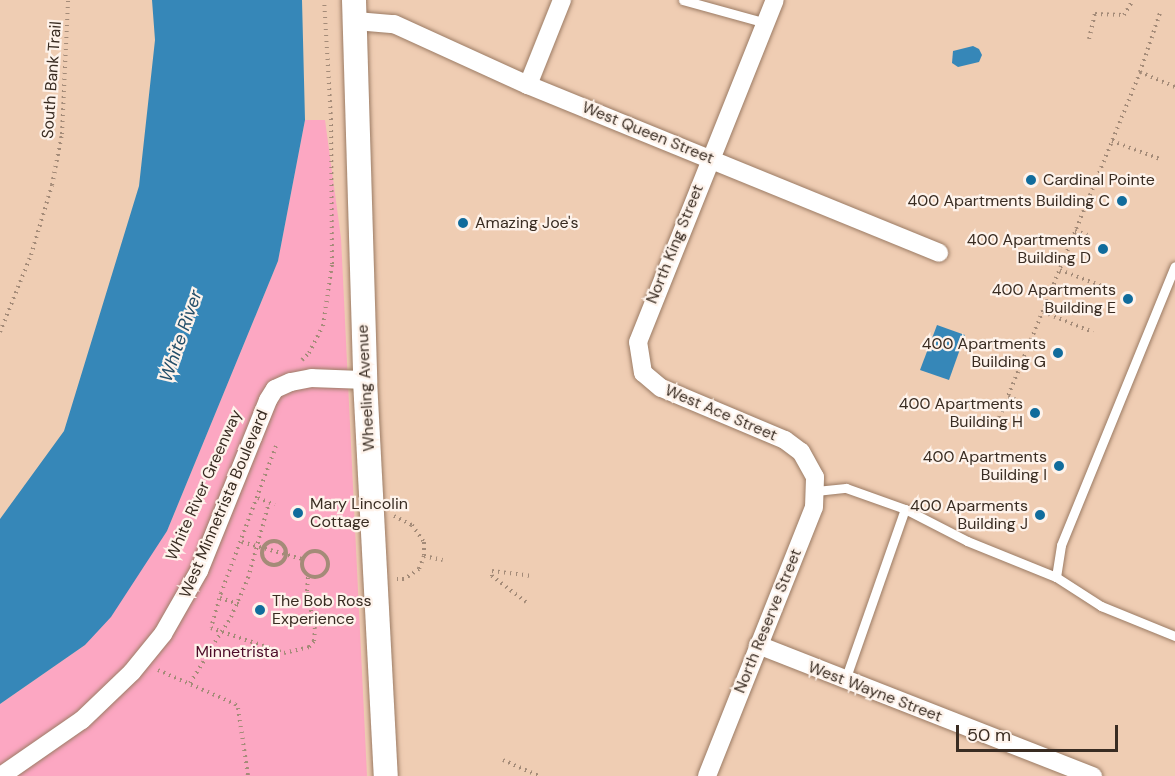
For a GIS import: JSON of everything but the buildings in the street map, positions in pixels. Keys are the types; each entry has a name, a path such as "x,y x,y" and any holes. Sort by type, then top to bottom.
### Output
{"main road":[{"name":"Wheeling Avenue","path":"355,11 365,380 386,776"}],"street":[{"path":"528,85 562,0"},
{"name":"North King Street","path":"638,358 641,331 775,0"},
{"name":"West Queen Street","path":"355,11 394,24 528,85 939,253"},
{"name":"West Ace Street","path":"638,358 643,373 661,388 785,440 801,452 810,464"},
{"name":"West Minnetrista Boulevard","path":"1,776 82,720 132,672 163,633 199,571 268,400 275,389 291,382 312,378 365,380"},
{"name":"North Reserve Street","path":"707,776 814,507 816,491 810,464"},
{"name":"West Wayne Street","path":"758,645 1093,776"}],"lane":[{"path":"683,0 766,24"},
{"path":"1056,577 1061,545 1175,266"},
{"path":"816,491 846,488 905,509 967,541 1056,577 1101,606 1175,636"},
{"path":"845,680 905,509"}],"path":[{"name":"South Bank Trail","path":"0,332 31,255 54,175 62,135 69,0"},
{"path":"295,366 309,353 323,326 332,264 331,120 324,0"},
{"path":"1089,39 1095,15 1124,15 1133,0"},
{"path":"997,423 1140,72 1161,10"},
{"path":"1140,72 1175,87"},
{"path":"1112,141 1160,159"},
{"path":"1075,231 1087,235"},
{"path":"1060,270 1110,289"},
{"path":"1043,312 1093,332"},
{"path":"1029,346 1037,350"},
{"path":"1008,397 1017,400"},
{"path":"276,446 210,625 211,628 284,652 309,647 314,641 315,629 307,591 308,576 302,568 302,559 308,553 316,551 323,554 328,561 327,570 321,576 308,576"},
{"path":"258,498 275,505"},
{"path":"215,642 239,604 260,549 269,503"},
{"path":"394,516 412,525 424,542 424,556 419,568 404,579 397,579"},
{"path":"242,542 260,549 302,559"},
{"path":"269,542 277,542 283,546 285,556 280,564 272,565 263,559 260,549 269,542"},
{"path":"424,556 443,560"},
{"path":"526,602 492,576 492,571 531,576"},
{"path":"249,576 256,579"},
{"path":"220,598 239,604"},
{"path":"190,683 204,661"},
{"path":"153,668 235,704 238,708 248,776"},
{"path":"503,760 539,776"}],"green space":[{"name":"Minnetrista","path":"305,120 325,120 341,238 367,776 0,776 0,704 85,645 167,531 278,261"}],"water":[{"name":"White River","path":"152,0 302,0 305,120 278,261 167,531 111,617 85,645 0,704 0,519 64,431 139,186 155,40"},
{"path":"973,46 979,49 982,55 979,62 958,67 952,63 953,51"},
{"path":"937,325 965,335 949,380 920,370"}],"place":[{"name":"Cardinal Pointe","path":"1031,180"},
{"name":"400 Apartments Building C","path":"1122,201"},
{"name":"Amazing Joe's","path":"463,223"},
{"name":"400 Apartments Building D","path":"1103,249"},
{"name":"400 Apartments Building E","path":"1128,299"},
{"name":"400 Apartments Building G","path":"1058,353"},
{"name":"400 Apartments Building H","path":"1035,413"},
{"name":"400 Apartments Building I","path":"1059,466"},
{"name":"Mary Lincolin Cottage","path":"298,513"},
{"name":"400 Aparments Building J","path":"1040,515"},
{"name":"The Bob Ross Experience","path":"260,610"}]}
